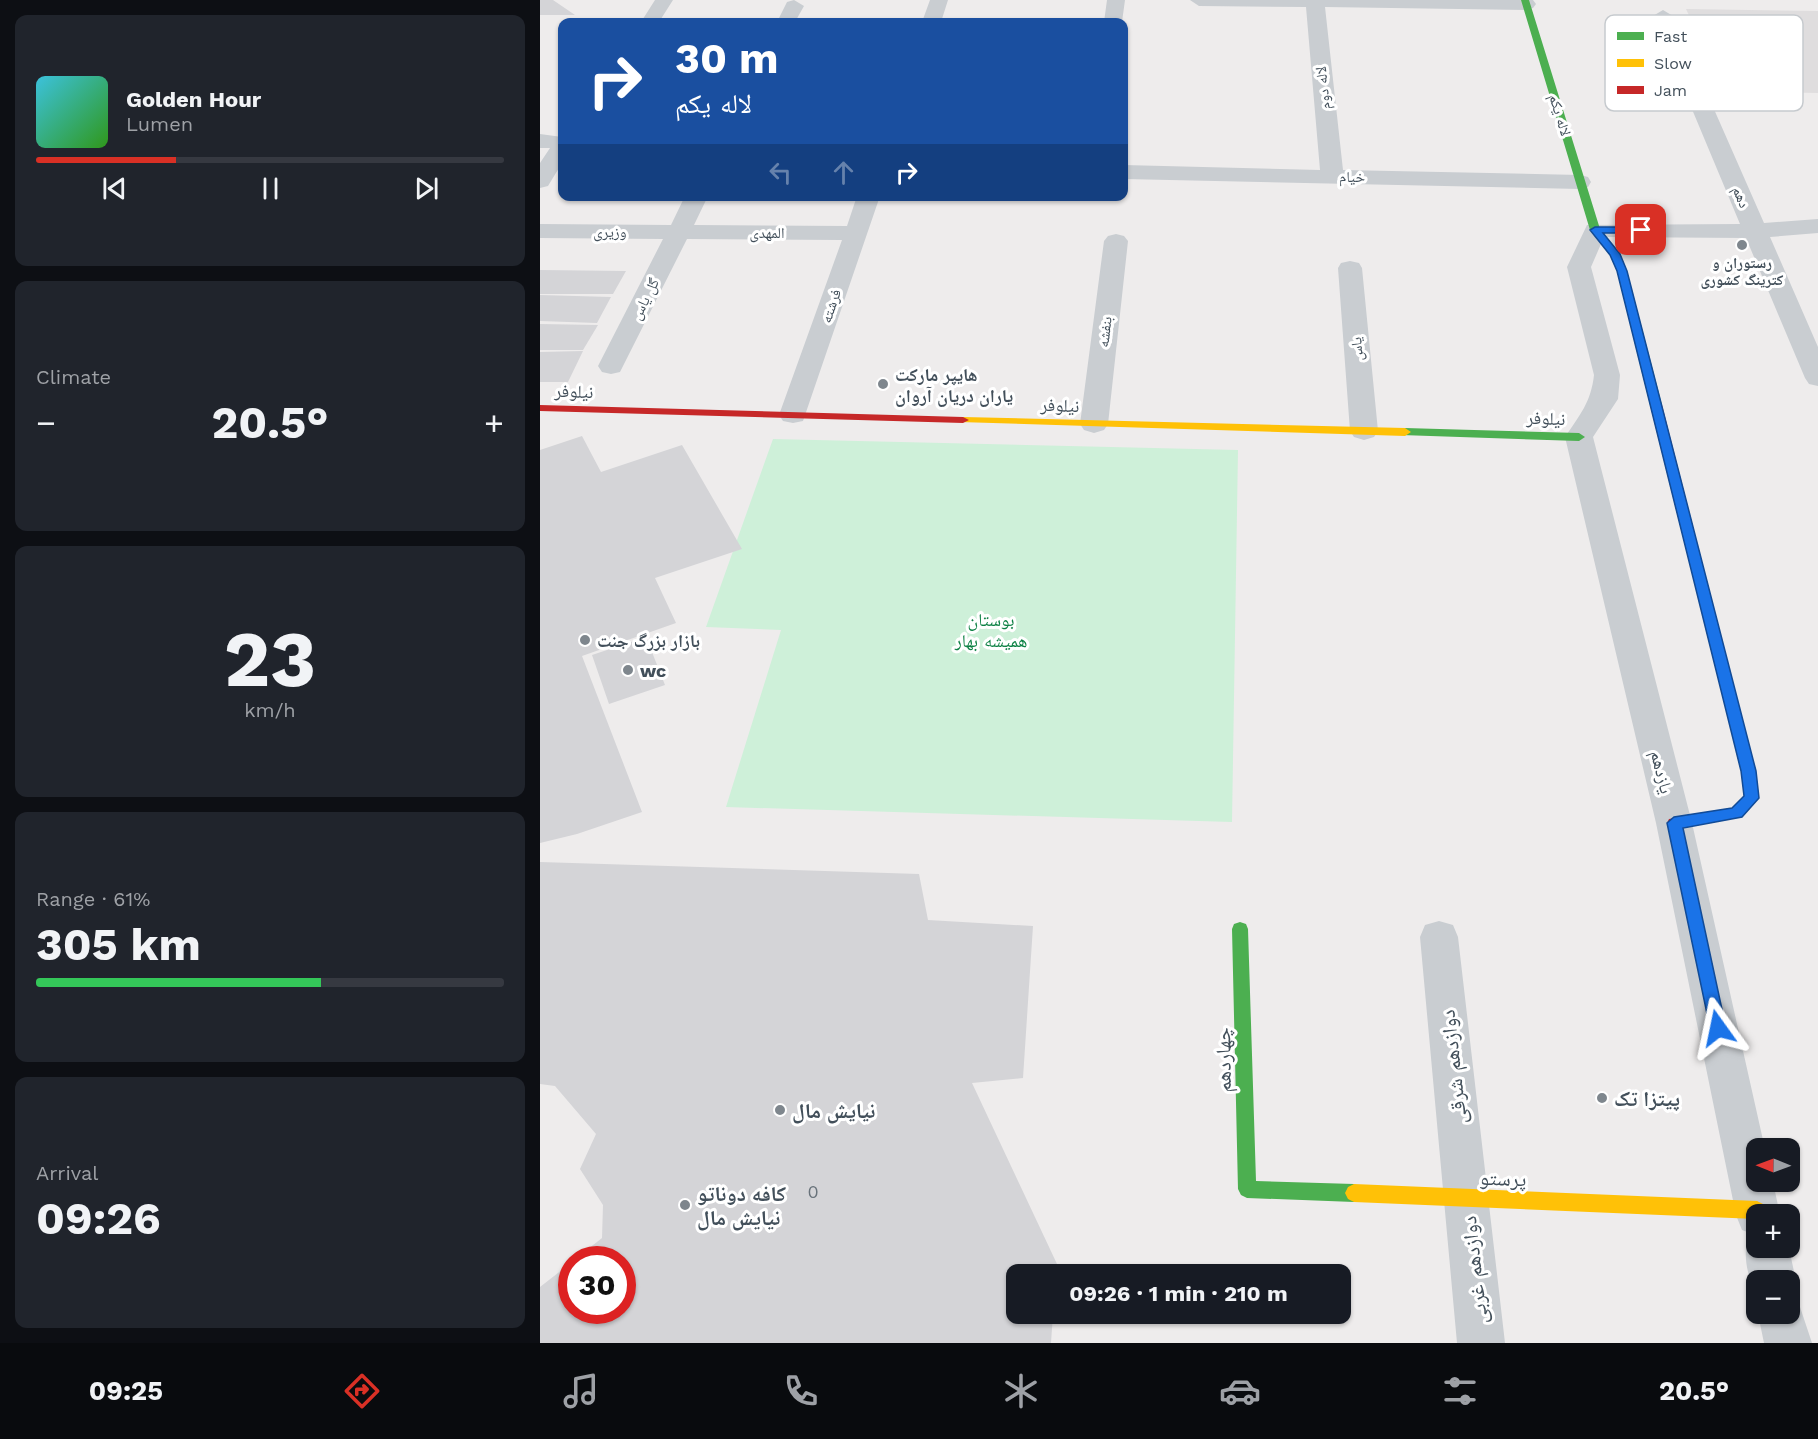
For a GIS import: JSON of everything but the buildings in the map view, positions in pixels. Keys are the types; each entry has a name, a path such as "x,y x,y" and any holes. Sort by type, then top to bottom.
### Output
{"street":[{"path":"653,18 664,0"},
{"path":"933,18 939,0"},
{"path":"1114,18 1116,0"},
{"path":"1199,0 1525,2"},
{"name":"لاله دوم","path":"1315,1 1332,177"},
{"name":"لاله یکم","path":"1525,2 1595,230 1615,254 1622,271 1750,780 1752,798 1736,813 1674,823"},
{"name":"دهم","path":"1704,111 1818,378"},
{"path":"540,181 558,153"},
{"name":"خیام","path":"1128,172 1580,182"},
{"name":"گل یاس","path":"611,366 695,201"},
{"name":"فرشته","path":"793,415 867,201"},
{"path":"1579,437 1604,399 1606,388 1607,375 1579,267 1595,230 1755,231 1818,226"},
{"name":"وزیری","path":"540,231 679,232"},
{"path":"1755,231 1818,239"},
{"name":"المهدی","path":"679,232 855,233"},
{"name":"بنفشه","path":"1094,424 1116,241"},
{"name":"یاس","path":"1350,268 1364,431"},
{"name":"نیلوفر","path":"540,408 1579,437"},
{"name":"یازدهم","path":"1579,437 1674,823 1756,1204"},
{"name":"چهاردهم","path":"1240,929 1246,1189"},
{"name":"دوازدهم شرقی","path":"1439,937 1467,1197"},
{"name":"پرستو","path":"1246,1189 1467,1197 1746,1223"},
{"name":"دوازدهم غربی","path":"1467,1197 1481,1343"},
{"path":"1783,1324 1788,1343"}],"shaded area":[{"path":"1686,9 1818,11 1818,93 1803,93 1803,15 1689,15"}],"green space":[{"name":"بوستان همیشه بهار","path":"773,439 1238,450 1232,822 726,807 781,630 706,627"}],"traffic: fast":[{"path":"1525,0 1595,230 1615,254 1622,271 1656,405"},
{"path":"1405,432 1579,437"},
{"path":"1240,929 1247,1189 1354,1193"}],"traffic: slow":[{"path":"963,420 1405,432"},
{"path":"1354,1193 1746,1210"}],"traffic: jam":[{"path":"1656,405 1748,770 1752,798 1736,813 1674,823"},
{"path":"540,408 963,420"}],"place":[{"name":"رستوران و کترینگ کشوری","path":"1742,245"},
{"name":"هایپر مارکت یاران دریان آروان","path":"883,384"},
{"name":"بازار بزرگ جنت","path":"585,640"},
{"name":"wc","path":"628,670"},
{"name":"پیتزا تک","path":"1602,1098"},
{"name":"نیایش مال","path":"780,1110"},
{"name":"کافه دوناتو نیایش مال","path":"685,1205"}],"route":[{"path":"1641,230 1595,230 1615,254 1622,271 1748,771 1752,798 1736,813 1674,823 1718,1028"}]}
